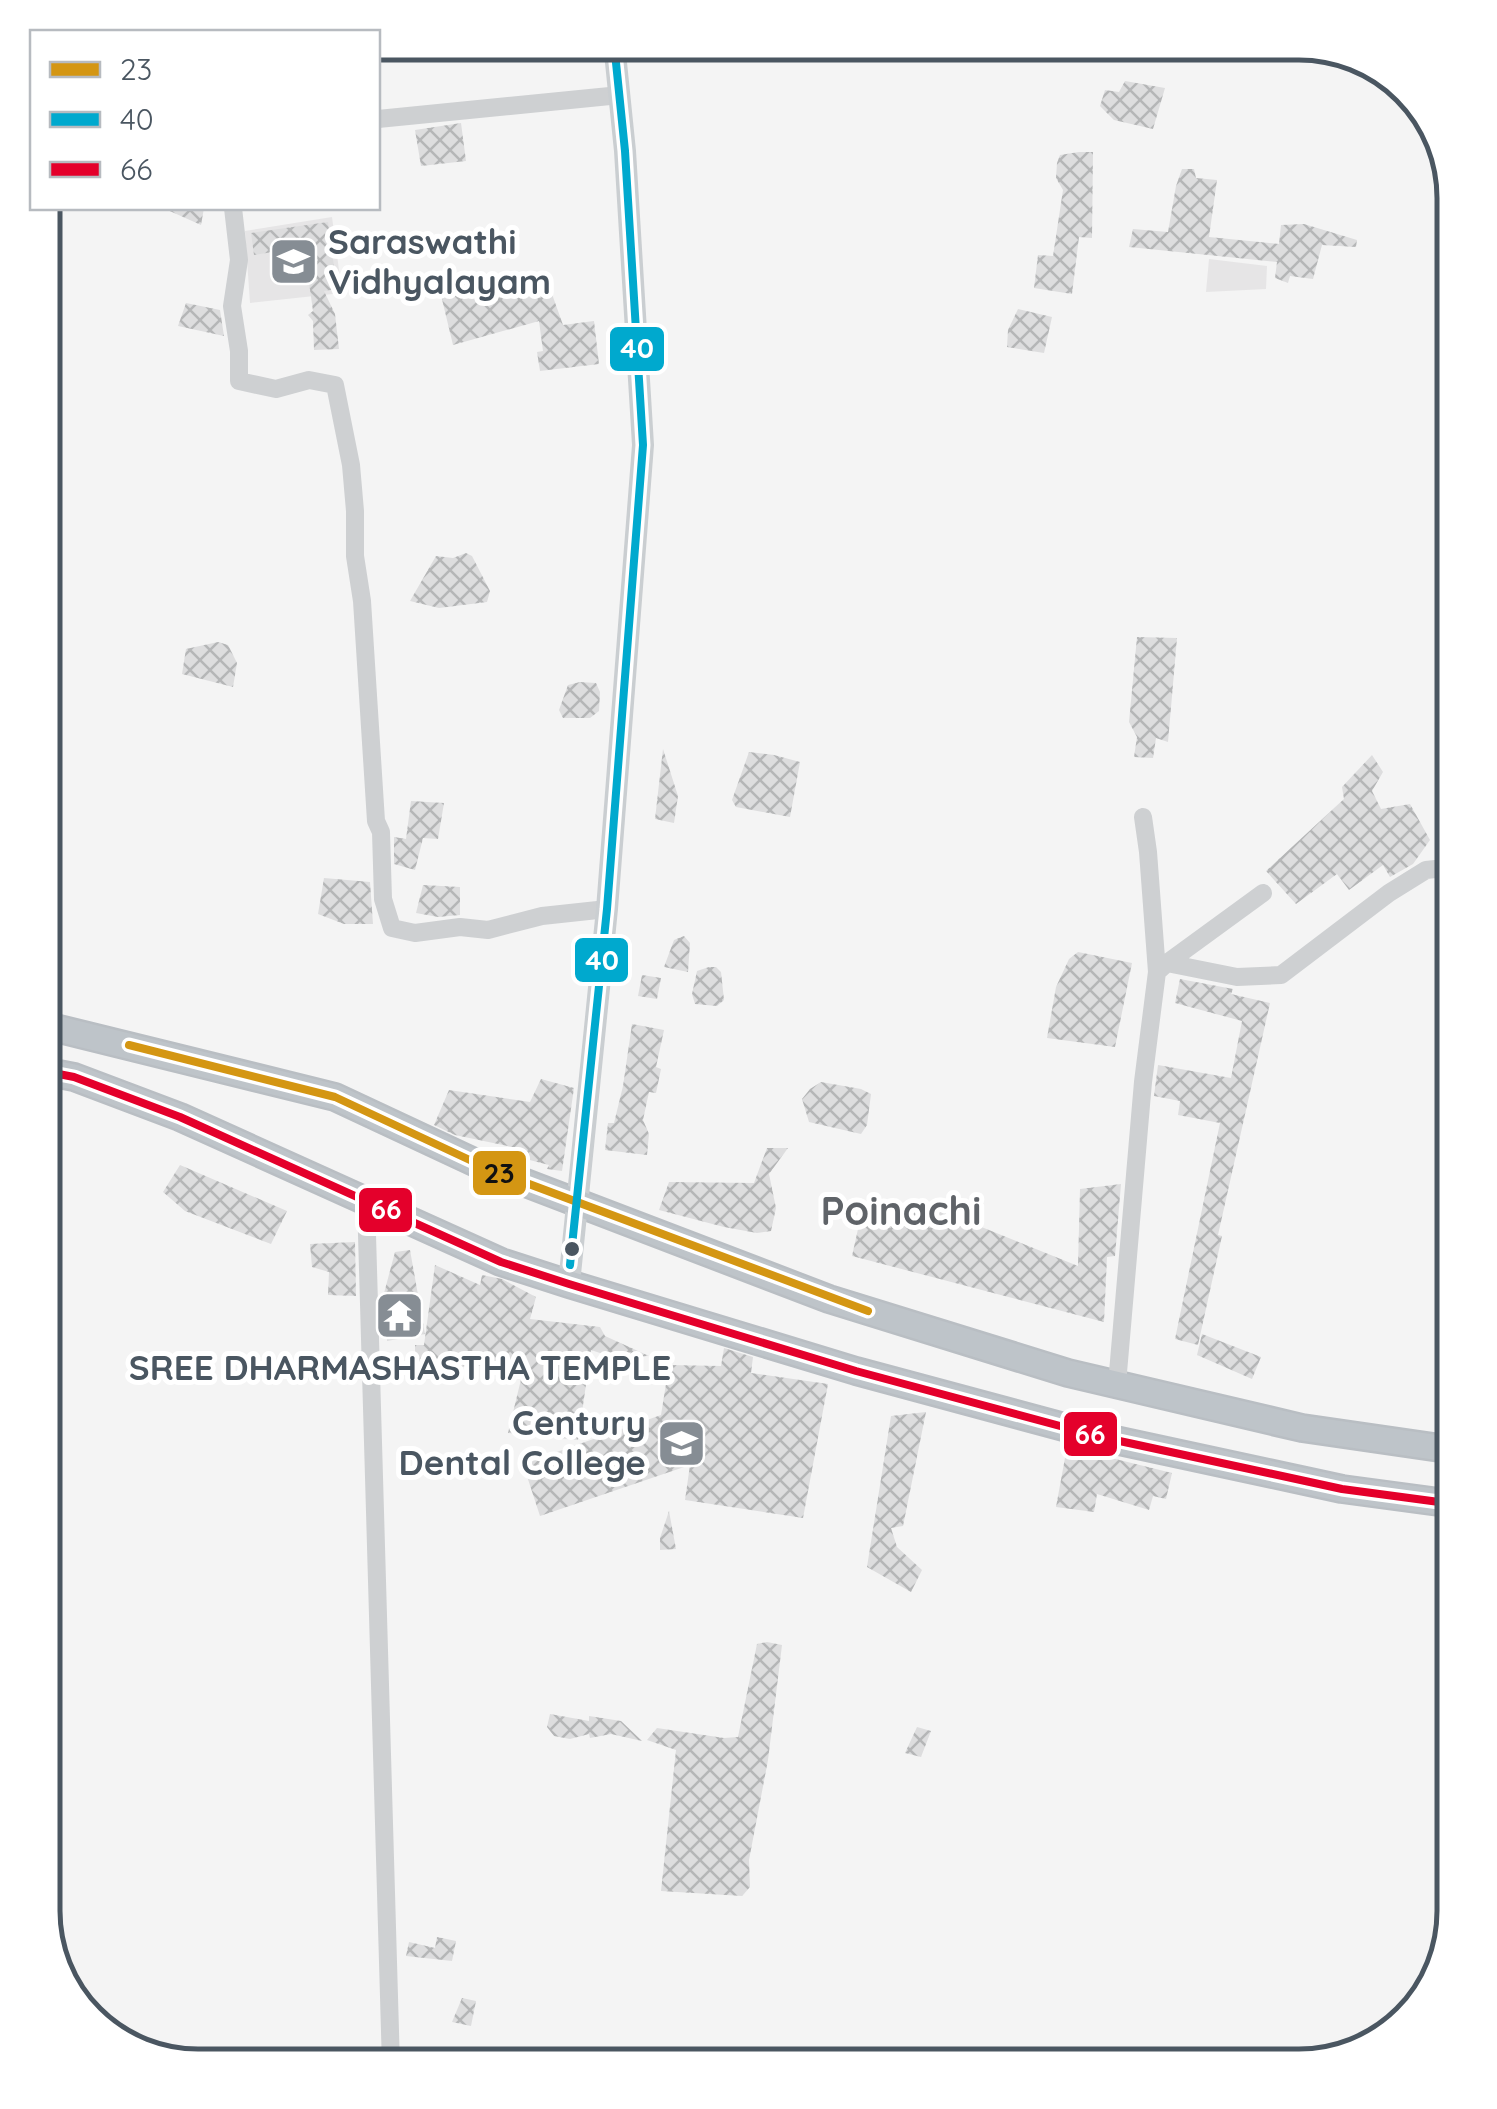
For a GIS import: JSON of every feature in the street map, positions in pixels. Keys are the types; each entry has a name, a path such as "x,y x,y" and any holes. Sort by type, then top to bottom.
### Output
{"highway":[{"path":"60,1029 335,1098 489,1169 830,1299 1068,1373 1302,1428 1437,1448"},
{"path":"60,1075 180,1117 501,1262 568,1284 856,1371 1101,1437 1342,1489 1437,1502"}],"main road":[{"path":"568,1284 608,909 643,445 616,60"}],"street":[{"path":"380,120 620,96"},
{"path":"232,210 240,260 232,306 239,350 238,382 276,390 309,380 334,385 351,465 376,821 381,832 384,899 392,928 414,933 438,928 488,930 542,916 608,909"},
{"path":"1117,1384 1143,1082 1162,968 1142,817"},
{"path":"1162,968 1237,976 1281,975 1402,885 1426,870 1437,869"},
{"path":"1162,968 1264,894"},
{"path":"366,1200 391,2049"}],"shaded area":[{"name":"Saraswathi Vidhyalayam","path":"332,217 342,293 250,303 245,231"},
{"path":"1209,259 1267,266 1266,289 1206,292"}],"building":[{"path":"1125,81 1165,88 1153,129 1114,120 1100,106 1105,90 1119,92"},
{"path":"461,123 466,161 421,166 415,130"},
{"path":"1093,152 1092,238 1079,237 1072,294 1034,288 1038,255 1053,256 1063,190 1056,178 1057,163 1060,155"},
{"path":"1182,169 1194,169 1196,178 1217,180 1209,237 1279,244 1281,225 1304,224 1357,240 1356,247 1322,245 1313,279 1290,276 1288,283 1275,278 1277,262 1129,247 1133,229 1168,232"},
{"path":"167,210 204,210 201,225"},
{"name":"Saraswathi Vidhyalayam","path":"328,222 337,289 324,291 335,314 339,349 314,350 304,247 254,255 251,233"},
{"path":"483,279 547,280 563,325 594,321 599,364 540,371 537,352 543,351 539,321 453,345 440,291"},
{"path":"186,303 220,310 224,336 178,326"},
{"path":"1018,309 1052,317 1044,353 1007,347 1008,330"},
{"path":"466,553 472,556 490,591 487,602 439,608 410,601 436,556 453,558"},
{"path":"1137,637 1177,638 1168,742 1156,738 1153,758 1134,757 1137,737 1129,722"},
{"path":"218,642 228,645 237,663 233,687 182,674 186,649"},
{"path":"596,683 600,692 599,711 590,718 563,718 559,710 568,685"},
{"path":"663,749 678,796 674,823 655,819"},
{"path":"749,752 800,762 790,817 736,807 732,800"},
{"path":"1372,755 1383,772 1372,791 1381,809 1410,804 1430,840 1413,864 1390,877 1383,865 1349,890 1337,874 1296,904 1266,871 1344,799 1342,787"},
{"path":"411,801 444,803 438,839 423,838 415,870 394,864 394,837 406,839"},
{"path":"324,878 370,882 373,924 344,924 318,914"},
{"path":"423,885 460,887 460,915 416,913"},
{"path":"684,936 690,943 688,972 664,967 674,940"},
{"path":"1078,952 1132,963 1115,1047 1047,1038 1056,987 1069,959"},
{"path":"709,967 721,972 724,1000 717,1006 695,1004 692,994 697,971"},
{"path":"642,975 661,978 657,999 638,996"},
{"path":"1180,979 1233,989 1231,994 1270,1003 1218,1235 1222,1236 1198,1345 1175,1339 1220,1123 1178,1115 1180,1101 1154,1096 1158,1065 1231,1078 1242,1021 1175,1003"},
{"path":"632,1024 664,1030 656,1067 661,1069 656,1093 649,1092 643,1120 649,1134 647,1155 605,1150 608,1123 614,1123 623,1086"},
{"path":"541,1079 574,1088 562,1171 522,1158 520,1150 512,1147 455,1135 434,1125 449,1090 530,1102"},
{"path":"821,1082 871,1094 867,1125 861,1134 809,1122 802,1099"},
{"path":"767,1148 788,1148 769,1174 776,1208 771,1231 757,1233 724,1227 659,1210 669,1182 754,1183"},
{"path":"180,1165 287,1211 271,1244 185,1211 163,1192"},
{"path":"1121,1184 1115,1256 1107,1257 1104,1322 852,1256 864,1202 937,1209 1078,1266 1080,1189"},
{"path":"355,1242 356,1296 328,1295 329,1272 312,1267 310,1244"},
{"name":"SREE DHARMASHASTHA TEMPLE","path":"410,1250 425,1334 387,1341 383,1297 395,1252"},
{"path":"435,1265 480,1285 482,1275 502,1279 536,1297 530,1319 600,1327 605,1336 649,1356 615,1358 591,1350 578,1440 508,1433 525,1363 415,1370 415,1345 424,1345"},
{"path":"1202,1334 1261,1357 1252,1379 1197,1355"},
{"path":"724,1348 753,1357 751,1373 828,1384 803,1518 685,1500 690,1465 540,1516 523,1464 661,1415 669,1365 721,1366"},
{"path":"926,1412 903,1526 891,1528 897,1547 922,1570 911,1592 867,1567 891,1416"},
{"path":"1067,1447 1172,1473 1166,1499 1153,1496 1149,1510 1097,1494 1094,1512 1056,1507"},
{"path":"669,1511 676,1549 660,1550 660,1538"},
{"path":"757,1644 782,1645 768,1760 749,1860 750,1887 742,1896 661,1891 676,1750 647,1740 657,1728 738,1737"},
{"path":"550,1714 589,1721 589,1716 621,1721 642,1741 611,1734 570,1739 554,1736 547,1727"},
{"path":"917,1727 931,1731 921,1757 905,1753"},
{"path":"437,1937 456,1941 452,1961 406,1956 409,1942 435,1948"},
{"path":"462,1998 476,2001 471,2026 452,2022"}],"transit line":[{"name":"40","path":"570,1265 607,909 643,445 616,60"},
{"name":"23","path":"129,1045 335,1097 489,1169 868,1311"},
{"name":"66","path":"60,1074 180,1117 501,1262 569,1284 856,1371 1101,1437 1342,1489 1437,1502"}],"place":[{"name":"Saraswathi Vidhyalayam","path":"293,262"},
{"name":"SREE DHARMASHASTHA TEMPLE","path":"400,1316"},
{"name":"Century Dental College","path":"681,1443"}],"district":[{"name":"Poinachi","path":"901,1211"}]}
